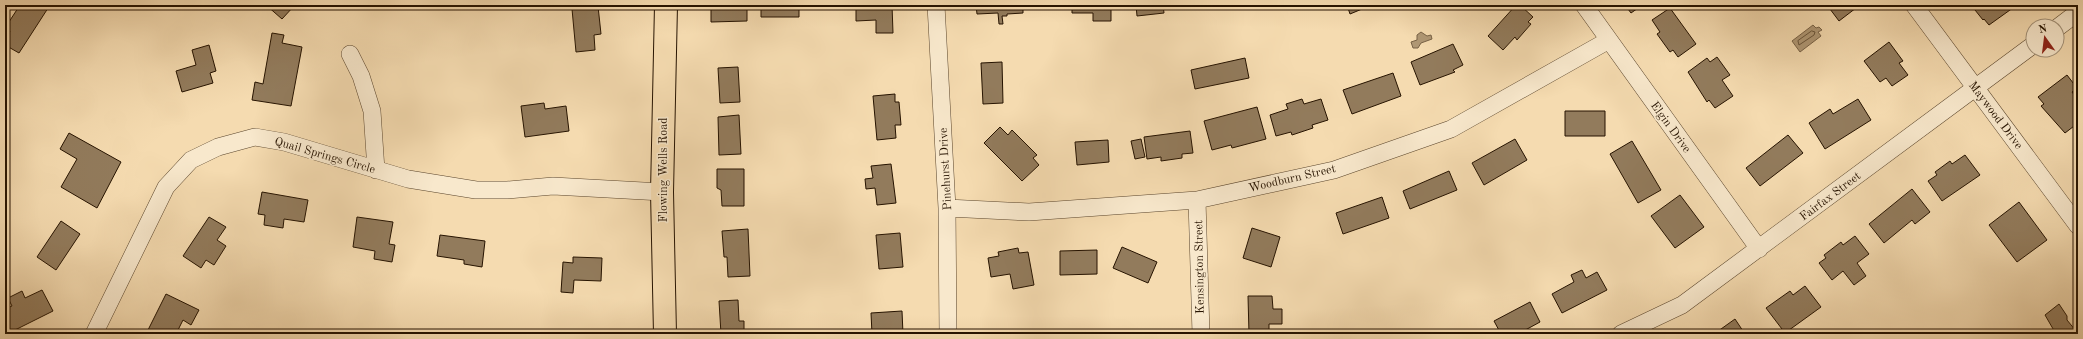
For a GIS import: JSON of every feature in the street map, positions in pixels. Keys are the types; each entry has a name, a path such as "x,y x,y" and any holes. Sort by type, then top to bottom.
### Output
{"main road":[{"name":"Flowing Wells Road","path":"665,334 662,192 666,5"}],"street":[{"name":"Pinehurst Drive","path":"936,5 947,208 948,334"},
{"name":"Elgin Drive","path":"1584,5 1759,248"},
{"name":"Maywood Drive","path":"1914,5 2078,226"},
{"path":"2065,22 2078,12"},
{"name":"Woodburn Street","path":"947,208 1029,212 1198,200 1334,170 1451,129 1609,40"},
{"name":"Fairfax Street","path":"1621,334 1682,305 2025,52"},
{"path":"350,54 361,76 372,111 376,170"},
{"name":"Quail Springs Circle","path":"94,334 166,187 191,160 218,147 255,137 284,142 408,179 476,190 507,190 553,186 662,192"},
{"name":"Kensington Street","path":"1198,200 1201,334"}],"water":[{"path":"1813,25 1822,30 1818,32 1821,36 1800,52 1792,41"},
{"path":"1421,32 1427,36 1431,35 1432,39 1421,43 1418,48 1413,48 1411,42 1417,40 1417,35"}],"building":[{"path":"20,5 50,5 19,53 5,45 5,40 10,31 5,28"},
{"path":"266,5 293,5 294,6 282,19"},
{"path":"711,5 747,5 747,21 711,22"},
{"path":"761,5 799,5 799,17 761,17"},
{"path":"856,5 892,5 893,33 876,33 876,20 856,21"},
{"path":"976,5 1023,5 1023,13 1007,14 1007,16 1002,16 1003,24 999,24 998,13 977,14"},
{"path":"1072,5 1111,5 1111,21 1093,21 1093,13 1072,13"},
{"path":"1136,5 1163,5 1164,13 1137,16"},
{"path":"1347,5 1360,5 1362,9 1350,14"},
{"path":"1516,5 1520,5 1533,17 1528,22 1531,24 1517,40 1515,37 1503,50 1488,36"},
{"path":"1625,5 1641,5 1641,6 1631,13"},
{"path":"1827,5 1854,5 1856,8 1839,21"},
{"path":"1971,5 2017,5 1989,25"},
{"path":"598,6 601,34 594,35 595,50 576,52 572,9"},
{"path":"1670,8 1696,44 1678,57 1673,50 1670,52 1657,34 1660,32 1652,20"},
{"path":"272,33 284,35 282,43 302,47 291,106 252,100 255,82 263,84"},
{"path":"1889,42 1903,61 1899,63 1908,75 1892,86 1886,78 1880,82 1864,61"},
{"path":"1453,44 1463,65 1453,70 1455,72 1420,85 1411,62"},
{"path":"209,45 216,71 210,73 213,83 182,92 176,71 196,65 192,50"},
{"path":"1717,57 1730,75 1722,80 1733,96 1715,108 1709,100 1707,102 1688,72 1707,58 1710,62"},
{"path":"1245,58 1249,78 1195,89 1191,70"},
{"path":"1002,62 1003,103 983,104 981,63"},
{"path":"738,67 740,102 720,103 718,68"},
{"path":"1393,73 1401,96 1352,114 1343,90"},
{"path":"2067,75 2077,88 2072,92 2078,100 2078,106 2075,108 2078,111 2078,123 2065,133 2041,106 2044,104 2038,97"},
{"path":"895,94 895,102 899,102 901,125 895,125 896,138 877,140 873,96"},
{"path":"1302,99 1304,104 1321,99 1328,120 1312,125 1313,128 1292,135 1291,132 1276,136 1270,115 1288,109 1286,104"},
{"path":"1858,99 1871,120 1825,149 1809,123 1830,109 1833,114"},
{"path":"544,103 545,109 566,106 569,131 525,137 521,106"},
{"path":"1257,107 1266,139 1232,148 1231,145 1212,150 1204,121"},
{"path":"1565,111 1605,111 1605,136 1565,136"},
{"path":"739,115 741,154 719,155 718,117"},
{"path":"1000,127 1008,135 1012,130 1037,155 1033,158 1039,165 1022,181 984,143"},
{"path":"1190,131 1193,153 1182,154 1182,158 1161,161 1161,157 1147,159 1144,137"},
{"path":"69,133 121,162 97,208 61,187 77,159 60,149"},
{"path":"1788,135 1803,153 1760,186 1746,168"},
{"path":"1141,139 1145,157 1135,159 1131,141"},
{"path":"1515,139 1527,160 1484,185 1472,163"},
{"path":"1108,140 1109,162 1077,165 1075,142"},
{"path":"1632,141 1661,190 1638,203 1610,154"},
{"path":"1965,155 1980,175 1942,201 1928,181 1937,175 1935,172 1950,161 1952,164"},
{"path":"891,164 896,203 877,205 875,188 866,189 865,179 873,178 871,166"},
{"path":"717,169 744,169 744,206 722,206 721,190 717,188"},
{"path":"1449,171 1457,190 1410,209 1403,191"},
{"path":"1912,189 1930,212 1915,224 1912,220 1884,243 1869,224"},
{"path":"262,192 308,200 304,222 284,219 283,228 264,225 265,215 258,214"},
{"path":"1680,195 1704,227 1675,248 1651,216"},
{"path":"1382,197 1389,218 1343,234 1336,213"},
{"path":"2019,202 2047,240 2017,262 1989,225"},
{"path":"209,217 226,227 217,240 226,246 214,265 206,260 201,268 183,256"},
{"path":"357,217 393,222 389,244 395,245 392,262 374,259 375,251 353,247"},
{"path":"61,221 80,234 56,270 37,257"},
{"path":"1252,228 1280,237 1271,267 1243,258"},
{"path":"748,229 750,276 728,277 727,257 724,257 722,231"},
{"path":"900,233 903,267 879,269 876,235"},
{"path":"440,235 485,241 482,267 464,264 464,260 437,256"},
{"path":"1855,236 1869,254 1857,263 1866,276 1854,285 1843,271 1832,280 1819,263 1826,258 1824,255 1841,242 1843,245"},
{"path":"1122,247 1157,262 1148,283 1113,268"},
{"path":"1018,248 1019,253 1028,252 1034,285 1013,289 1010,274 991,277 988,258 999,256 998,252"},
{"path":"1097,250 1097,274 1060,275 1060,251"},
{"path":"573,257 602,258 601,281 574,280 573,293 561,292 563,262 573,263"},
{"path":"1582,270 1586,278 1597,272 1607,290 1562,313 1552,294 1574,282 1571,275"},
{"path":"1805,286 1821,307 1785,333 1766,308 1790,291 1793,295"},
{"path":"42,290 53,311 9,333 5,326 5,309 12,306 8,298 22,291 25,298"},
{"path":"166,294 199,310 191,325 183,320 176,334 151,334 147,332"},
{"path":"1248,296 1272,296 1273,309 1282,309 1282,324 1269,324 1269,334 1249,334"},
{"path":"738,300 739,321 744,321 744,334 721,334 719,301"},
{"path":"1530,302 1540,322 1518,334 1501,334 1494,321"},
{"path":"2059,304 2067,316 2067,320 2076,331 2072,334 2056,334 2045,315"},
{"path":"902,311 903,334 872,334 871,313"},
{"path":"1735,319 1745,334 1714,334"}]}
